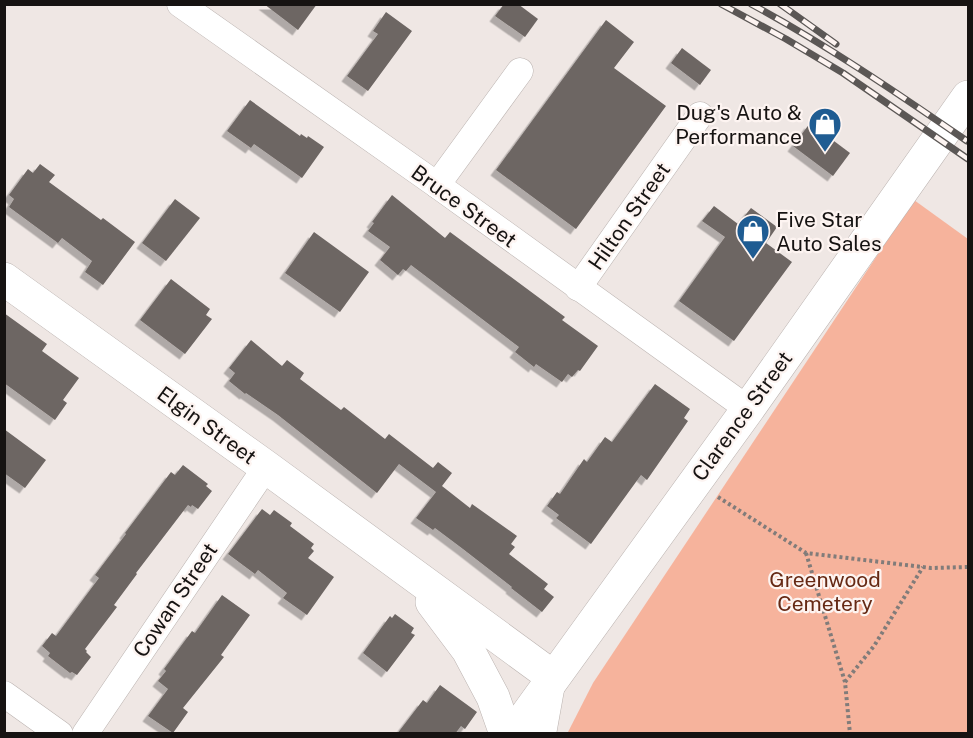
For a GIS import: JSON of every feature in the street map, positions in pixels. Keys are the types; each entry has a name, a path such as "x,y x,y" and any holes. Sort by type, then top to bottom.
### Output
{"main road":[{"name":"Clarence Street","path":"513,734 748,409 969,97"},
{"name":"Elgin Street","path":"4,279 553,677"},
{"name":"Elgin Street","path":"409,572 468,650 493,697 506,734"}],"street":[{"name":"Bruce Street","path":"180,4 437,185 748,409"},
{"path":"437,185 520,71"},
{"name":"Hilton Street","path":"578,288 700,115"},
{"name":"Cowan Street","path":"85,734 266,467"},
{"path":"543,734 553,677"},
{"path":"4,694 60,734"}],"path":[{"path":"695,482 806,553 923,567 969,567"},
{"path":"806,553 845,682 849,734"},
{"path":"845,682 874,646 923,567"}],"green space":[{"name":"Greenwood Cemetery","path":"914,200 968,239 968,733 567,734 593,683"}],"building":[{"path":"264,4 317,4 298,30"},
{"path":"504,4 518,4 538,19 525,37 495,16"},
{"path":"386,12 412,31 368,91 347,76 378,34 373,31"},
{"path":"606,20 634,42 614,68 666,106 576,229 496,170"},
{"path":"682,48 711,70 700,85 671,63"},
{"path":"250,100 300,136 301,134 307,138 308,136 324,147 302,178 254,144 251,148 227,131"},
{"path":"810,123 850,153 833,176 793,146"},
{"path":"40,164 55,175 49,182 135,242 103,285 85,272 92,261 62,238 58,243 9,207 14,199 9,195 28,169 33,173"},
{"path":"392,195 445,238 450,232 565,317 562,320 598,346 580,371 578,370 572,377 568,374 562,382 536,364 534,367 515,352 519,347 411,265 398,275 380,260 390,247 368,231"},
{"path":"175,199 200,218 166,261 142,243"},
{"path":"714,206 738,224 751,208 777,227 766,243 792,262 734,341 679,301 725,237 702,221"},
{"path":"314,232 369,272 340,312 285,273"},
{"path":"171,279 210,309 206,315 212,319 185,354 140,320"},
{"path":"4,313 47,344 42,351 79,378 63,400 67,403 55,420 4,383"},
{"path":"251,340 282,366 287,360 304,373 300,379 341,410 344,407 385,439 389,434 433,468 438,462 452,473 442,486 470,508 472,504 517,536 511,544 515,547 509,554 548,584 544,589 554,597 542,612 435,528 433,530 416,518 436,492 399,464 377,493 278,415 229,381 235,373 229,368"},
{"path":"655,384 690,409 684,418 688,421 647,480 641,475 591,544 556,518 559,515 547,506 557,492 560,494 584,459 587,462 605,437 612,442"},
{"path":"4,429 46,460 25,488 4,473"},
{"path":"183,465 208,484 206,486 212,491 198,509 188,505 136,573 114,605 117,607 85,649 91,657 77,675 70,673 48,656 50,653 42,646 52,633 56,636 99,578 95,575 171,472 175,475"},
{"path":"262,509 270,515 274,510 292,523 290,526 314,544 311,548 314,551 308,558 334,577 307,615 283,598 287,593 258,570 255,574 228,554"},
{"path":"222,595 250,615 221,655 224,657 183,708 188,712 173,733 148,716 168,689 158,681 192,631 195,633"},
{"path":"395,614 414,628 411,633 415,635 387,672 363,653 390,616 392,618"},
{"path":"440,685 477,712 465,729 461,726 455,734 397,734 423,700 427,703"}],"railway":[{"path":"721,4 843,73 968,159"},
{"path":"751,4 888,87 967,141"},
{"path":"780,4 836,44"}],"place":[{"name":"Dug's Auto & Performance","path":"825,153"},
{"name":"Five Star Auto Sales","path":"753,260"}]}
